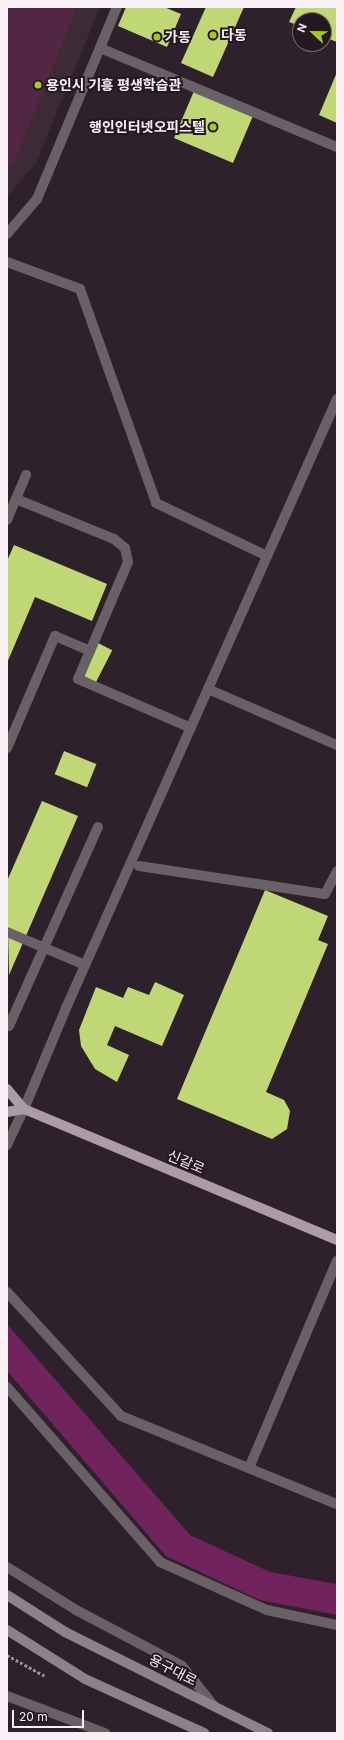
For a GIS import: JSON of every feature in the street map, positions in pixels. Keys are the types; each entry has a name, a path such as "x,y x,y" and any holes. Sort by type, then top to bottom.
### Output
{"main road":[{"name":"신갈로","path":"7,1089 24,1109 337,1240"},
{"path":"7,1112 24,1109"},
{"name":"용구대로","path":"7,1595 65,1632 268,1733"},
{"path":"7,1630 85,1679 204,1733"}],"street":[{"path":"7,234 37,199 116,7"},
{"path":"100,48 337,147"},
{"path":"7,262 80,289 156,502 267,556"},
{"path":"7,1145 24,1109 85,965 337,399"},
{"path":"7,520 26,475"},
{"path":"16,499 114,539 125,548 128,562 78,679 191,728"},
{"path":"7,748 55,636 90,651"},
{"path":"208,689 337,745"},
{"path":"9,1026 98,827"},
{"path":"140,866 326,894 337,871"},
{"path":"7,932 85,965"},
{"path":"249,1468 337,1261"},
{"path":"7,1292 121,1416 337,1504"},
{"path":"7,1387 160,1562 267,1610 337,1625"},
{"path":"7,1567 76,1610 182,1666 214,1706"},
{"path":"7,1696 105,1733"}],"shaded area":[{"name":"용인시 기흥 평생학습관","path":"7,7 100,7 36,163 7,197"},
{"name":"용인시 기흥 평생학습관","path":"7,7 77,7 14,163 7,168"},
{"path":"7,1324 190,1535 270,1572 337,1584 337,1615 260,1600 166,1556 7,1371"}],"building":[{"name":"가동","path":"126,7 164,7 181,14 167,47 118,26"},
{"name":"다동","path":"206,7 244,7 213,77 181,63"},
{"path":"296,7 337,7 337,42 332,40 332,12 294,12"},
{"path":"292,16 292,23 289,22"},
{"path":"337,72 337,123 319,115"},
{"name":"행인인터넷오피스텔","path":"194,91 253,116 233,163 174,138"},
{"path":"14,545 107,584 92,621 35,597 7,663 7,561"},
{"path":"98,643 112,650 96,682 82,675"},
{"path":"64,751 96,764 87,787 55,774"},
{"path":"42,801 78,816 9,975 7,881"},
{"path":"265,890 328,916 318,940 328,944 266,1092 284,1100 290,1111 287,1129 272,1139 177,1099"},
{"path":"155,982 184,995 162,1046 115,1026 107,1045 129,1055 117,1082 95,1069 81,1046 79,1030 96,987 123,998 128,987 149,995"}],"place":[{"name":"다동","path":"213,35"},
{"name":"가동","path":"157,37"},
{"name":"용인시 기흥 평생학습관","path":"38,85"},
{"name":"행인인터넷오피스텔","path":"213,127"}]}
